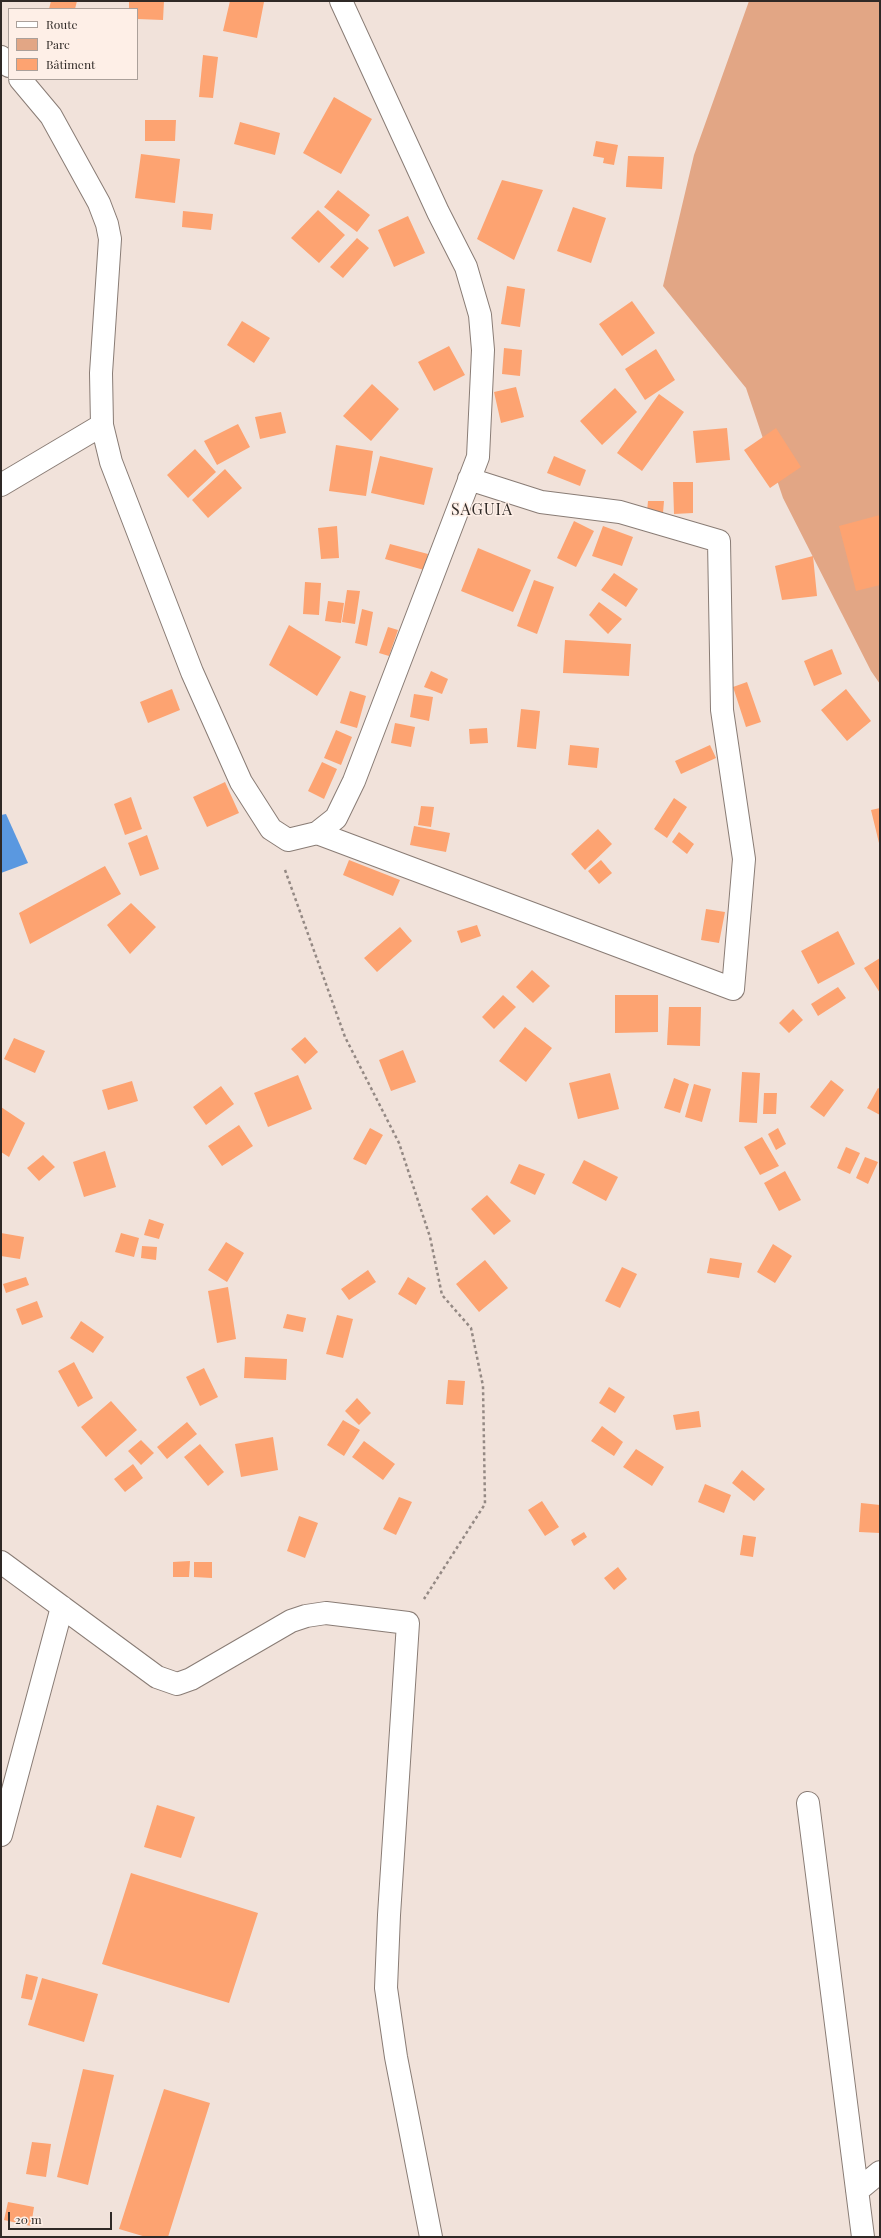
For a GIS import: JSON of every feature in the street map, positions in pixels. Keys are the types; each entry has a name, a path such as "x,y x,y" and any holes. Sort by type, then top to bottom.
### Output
{"street":[{"path":"21,80 51,116 99,203 107,224 110,239 101,373 102,425 111,462 192,672 241,782 271,829 288,840 317,833 336,818 354,781 478,457 483,350 480,315 466,267 438,212 341,1"},
{"path":"1,57 8,65"},
{"path":"1,485 102,425"},
{"path":"317,833 733,989 744,859 722,710 719,541 620,512 541,502 469,479"},
{"path":"1,1562 157,1677 177,1684 191,1679 291,1621 306,1616 326,1613 408,1623 389,1915 386,1988 396,2057 431,2237"},
{"path":"1,1835 62,1607"},
{"path":"808,1803 863,2237"},
{"path":"857,2191 880,2172"}],"path":[{"path":"271,829 346,1037 400,1143 430,1237 442,1295 471,1328 484,1386 485,1504 408,1623"}],"green space":[{"path":"749,1 880,1 880,684 871,671 783,498 746,388 663,286 694,155"}],"water":[{"path":"6,814 28,863 1,873 1,815"}],"building":[{"path":"51,1 77,1 75,8 49,8"},
{"path":"129,1 164,1 163,20 138,19 138,8 129,8"},
{"path":"230,1 264,2 257,38 223,31"},
{"path":"203,55 218,57 213,98 199,97"},
{"path":"334,97 372,119 341,174 303,153"},
{"path":"145,120 176,120 175,141 145,141"},
{"path":"240,122 280,133 275,155 234,144"},
{"path":"596,141 618,145 614,165 603,163 604,158 593,156"},
{"path":"141,154 180,159 175,203 135,198"},
{"path":"628,156 664,157 662,189 626,187"},
{"path":"502,180 543,190 514,260 477,239"},
{"path":"338,190 370,215 357,232 324,207"},
{"path":"573,207 606,218 591,263 557,251"},
{"path":"318,210 345,235 319,263 291,238"},
{"path":"183,211 213,214 211,230 182,227"},
{"path":"408,216 425,253 394,267 378,230"},
{"path":"357,238 369,248 343,278 330,267"},
{"path":"507,286 525,289 520,327 501,324"},
{"path":"632,301 655,333 622,356 599,324"},
{"path":"242,321 270,338 254,363 227,345"},
{"path":"449,346 465,375 434,391 418,362"},
{"path":"504,348 522,350 520,376 502,374"},
{"path":"656,349 675,380 645,400 625,369"},
{"path":"372,384 399,409 371,441 343,416"},
{"path":"516,387 524,417 501,423 494,392"},
{"path":"615,388 637,412 602,445 580,421"},
{"path":"659,394 684,412 642,471 617,453"},
{"path":"281,412 286,433 260,439 255,417"},
{"path":"238,424 250,447 217,465 204,441"},
{"path":"727,428 730,460 696,463 693,431"},
{"path":"776,428 801,467 770,488 744,450"},
{"path":"336,445 373,451 366,496 329,491"},
{"path":"195,449 216,472 188,498 167,475"},
{"path":"380,456 433,468 424,505 371,493"},
{"path":"554,456 586,470 580,486 547,473"},
{"path":"225,469 242,488 208,518 192,500"},
{"path":"673,482 693,482 693,513 674,514"},
{"path":"648,501 664,501 663,513 647,512"},
{"path":"880,515 880,585 856,591 839,526"},
{"path":"574,521 594,531 576,567 557,558"},
{"path":"337,526 339,558 321,559 318,528"},
{"path":"603,526 633,537 622,566 592,556"},
{"path":"390,544 428,554 424,570 385,559"},
{"path":"478,548 531,570 513,612 461,591"},
{"path":"813,556 817,596 782,600 775,566"},
{"path":"614,573 638,589 626,607 601,590"},
{"path":"534,580 554,587 537,634 517,626"},
{"path":"305,582 321,583 319,615 303,614"},
{"path":"347,590 360,591 355,624 342,622"},
{"path":"328,601 344,603 341,623 325,621"},
{"path":"599,602 622,619 608,634 589,615"},
{"path":"362,609 373,612 367,646 355,643"},
{"path":"289,625 341,657 317,696 269,665"},
{"path":"388,627 398,630 389,656 379,653"},
{"path":"565,640 631,644 629,676 563,673"},
{"path":"832,649 842,674 814,686 804,661"},
{"path":"431,671 448,679 442,694 424,687"},
{"path":"747,682 761,722 746,727 733,687"},
{"path":"172,689 180,710 148,723 140,702"},
{"path":"846,689 871,721 847,741 821,710"},
{"path":"350,691 366,696 357,728 340,723"},
{"path":"414,694 433,697 429,721 410,717"},
{"path":"521,709 540,711 536,749 517,747"},
{"path":"395,723 415,727 411,747 391,743"},
{"path":"487,728 488,743 470,744 469,729"},
{"path":"336,730 352,737 341,765 324,758"},
{"path":"570,745 599,748 597,768 568,765"},
{"path":"710,745 716,758 681,774 675,761"},
{"path":"322,762 337,769 324,799 308,791"},
{"path":"225,782 239,813 207,827 193,797"},
{"path":"131,797 142,829 125,835 114,804"},
{"path":"674,798 687,807 667,838 654,829"},
{"path":"421,806 434,807 431,827 418,825"},
{"path":"880,808 880,843 879,843 871,810"},
{"path":"414,826 450,833 446,852 410,845"},
{"path":"598,829 612,844 585,870 571,854"},
{"path":"679,832 694,844 687,854 672,842"},
{"path":"147,835 159,869 140,876 128,843"},
{"path":"349,860 400,880 393,896 343,875"},
{"path":"601,860 612,873 599,884 588,871"},
{"path":"105,866 121,894 30,944 19,913"},
{"path":"131,903 156,927 130,954 107,925"},
{"path":"706,909 725,912 719,943 701,940"},
{"path":"477,925 481,936 461,943 457,931"},
{"path":"400,927 412,941 377,972 364,958"},
{"path":"838,931 855,964 818,984 801,951"},
{"path":"880,958 880,993 864,968"},
{"path":"532,970 550,986 533,1003 516,987"},
{"path":"838,987 846,998 818,1016 811,1004"},
{"path":"503,995 516,1007 494,1029 482,1017"},
{"path":"615,995 658,995 658,1032 615,1033"},
{"path":"669,1007 701,1007 700,1046 667,1045"},
{"path":"793,1009 803,1020 789,1033 779,1023"},
{"path":"525,1027 552,1048 526,1082 499,1061"},
{"path":"305,1037 318,1052 305,1064 291,1049"},
{"path":"14,1038 45,1051 35,1073 4,1059"},
{"path":"403,1050 416,1082 391,1091 379,1060"},
{"path":"742,1072 760,1073 757,1123 739,1122"},
{"path":"610,1073 619,1109 578,1119 569,1083"},
{"path":"298,1075 312,1109 268,1127 254,1093"},
{"path":"674,1078 689,1084 680,1113 664,1108"},
{"path":"831,1080 844,1090 824,1117 810,1107"},
{"path":"132,1081 138,1101 108,1110 102,1090"},
{"path":"694,1084 711,1089 702,1122 685,1117"},
{"path":"221,1086 234,1104 206,1125 193,1107"},
{"path":"878,1088 880,1089 880,1115 867,1108"},
{"path":"764,1093 777,1093 776,1114 763,1114"},
{"path":"1,1107 25,1123 9,1157 1,1152"},
{"path":"239,1125 253,1146 222,1166 208,1146"},
{"path":"370,1128 383,1135 366,1165 353,1159"},
{"path":"778,1128 786,1144 776,1150 768,1134"},
{"path":"762,1137 779,1166 760,1175 744,1147"},
{"path":"846,1147 860,1153 850,1174 837,1168"},
{"path":"105,1151 116,1187 84,1197 73,1162"},
{"path":"43,1155 55,1167 39,1181 27,1168"},
{"path":"865,1157 878,1162 868,1184 856,1178"},
{"path":"584,1160 618,1177 606,1201 572,1183"},
{"path":"519,1164 545,1174 535,1195 510,1183"},
{"path":"785,1171 801,1200 779,1211 764,1183"},
{"path":"487,1195 511,1221 494,1235 471,1209"},
{"path":"149,1219 164,1224 159,1239 144,1235"},
{"path":"1,1233 24,1237 20,1259 1,1256"},
{"path":"121,1233 139,1238 134,1257 115,1252"},
{"path":"226,1242 244,1253 227,1282 208,1270"},
{"path":"773,1244 792,1256 775,1283 757,1272"},
{"path":"142,1246 157,1247 156,1260 141,1258"},
{"path":"710,1258 742,1263 739,1278 707,1273"},
{"path":"485,1260 508,1288 479,1312 456,1284"},
{"path":"622,1267 637,1274 620,1308 605,1301"},
{"path":"368,1270 376,1282 349,1300 341,1289"},
{"path":"26,1277 29,1285 6,1293 3,1284"},
{"path":"408,1277 426,1288 416,1305 398,1294"},
{"path":"228,1287 236,1339 217,1343 208,1291"},
{"path":"37,1301 43,1317 22,1325 16,1309"},
{"path":"287,1314 306,1318 303,1332 283,1328"},
{"path":"337,1315 353,1319 343,1358 326,1354"},
{"path":"81,1321 104,1337 93,1353 70,1338"},
{"path":"245,1357 287,1359 286,1380 244,1378"},
{"path":"74,1362 93,1398 78,1407 58,1371"},
{"path":"204,1368 218,1397 200,1406 186,1377"},
{"path":"448,1380 465,1381 463,1405 446,1404"},
{"path":"609,1387 625,1397 615,1413 599,1403"},
{"path":"357,1398 371,1413 359,1425 345,1411"},
{"path":"111,1401 137,1430 106,1457 81,1427"},
{"path":"699,1411 701,1427 676,1430 673,1415"},
{"path":"343,1420 360,1430 344,1456 327,1445"},
{"path":"187,1422 197,1434 167,1459 157,1447"},
{"path":"602,1426 623,1442 614,1456 591,1441"},
{"path":"273,1437 278,1470 241,1477 235,1444"},
{"path":"141,1440 154,1453 141,1465 128,1451"},
{"path":"364,1441 395,1464 383,1480 352,1457"},
{"path":"200,1444 224,1472 208,1486 184,1457"},
{"path":"636,1449 664,1467 652,1486 623,1467"},
{"path":"133,1464 143,1478 125,1492 114,1479"},
{"path":"742,1470 765,1489 754,1501 732,1483"},
{"path":"705,1484 731,1495 724,1513 698,1502"},
{"path":"399,1497 412,1502 396,1535 383,1529"},
{"path":"542,1501 559,1527 545,1536 528,1510"},
{"path":"861,1503 880,1505 880,1533 859,1532"},
{"path":"299,1516 318,1523 305,1558 287,1551"},
{"path":"584,1532 587,1537 574,1546 571,1540"},
{"path":"743,1535 756,1537 753,1557 740,1555"},
{"path":"190,1561 189,1577 173,1577 173,1562"},
{"path":"194,1562 212,1562 212,1578 194,1577"},
{"path":"618,1567 627,1579 614,1590 604,1578"},
{"path":"157,1805 195,1817 181,1858 144,1847"},
{"path":"131,1873 258,1913 229,2003 102,1964"},
{"path":"26,1974 38,1977 32,2000 21,1998"},
{"path":"42,1978 98,1994 84,2042 28,2025"},
{"path":"83,2069 114,2075 88,2185 57,2177"},
{"path":"164,2089 210,2103 168,2237 146,2237 119,2229"},
{"path":"32,2142 51,2144 46,2177 26,2174"},
{"path":"8,2202 34,2207 31,2226 4,2220"}],"district":[{"name":"SAGUIA","path":"482,510"}]}
